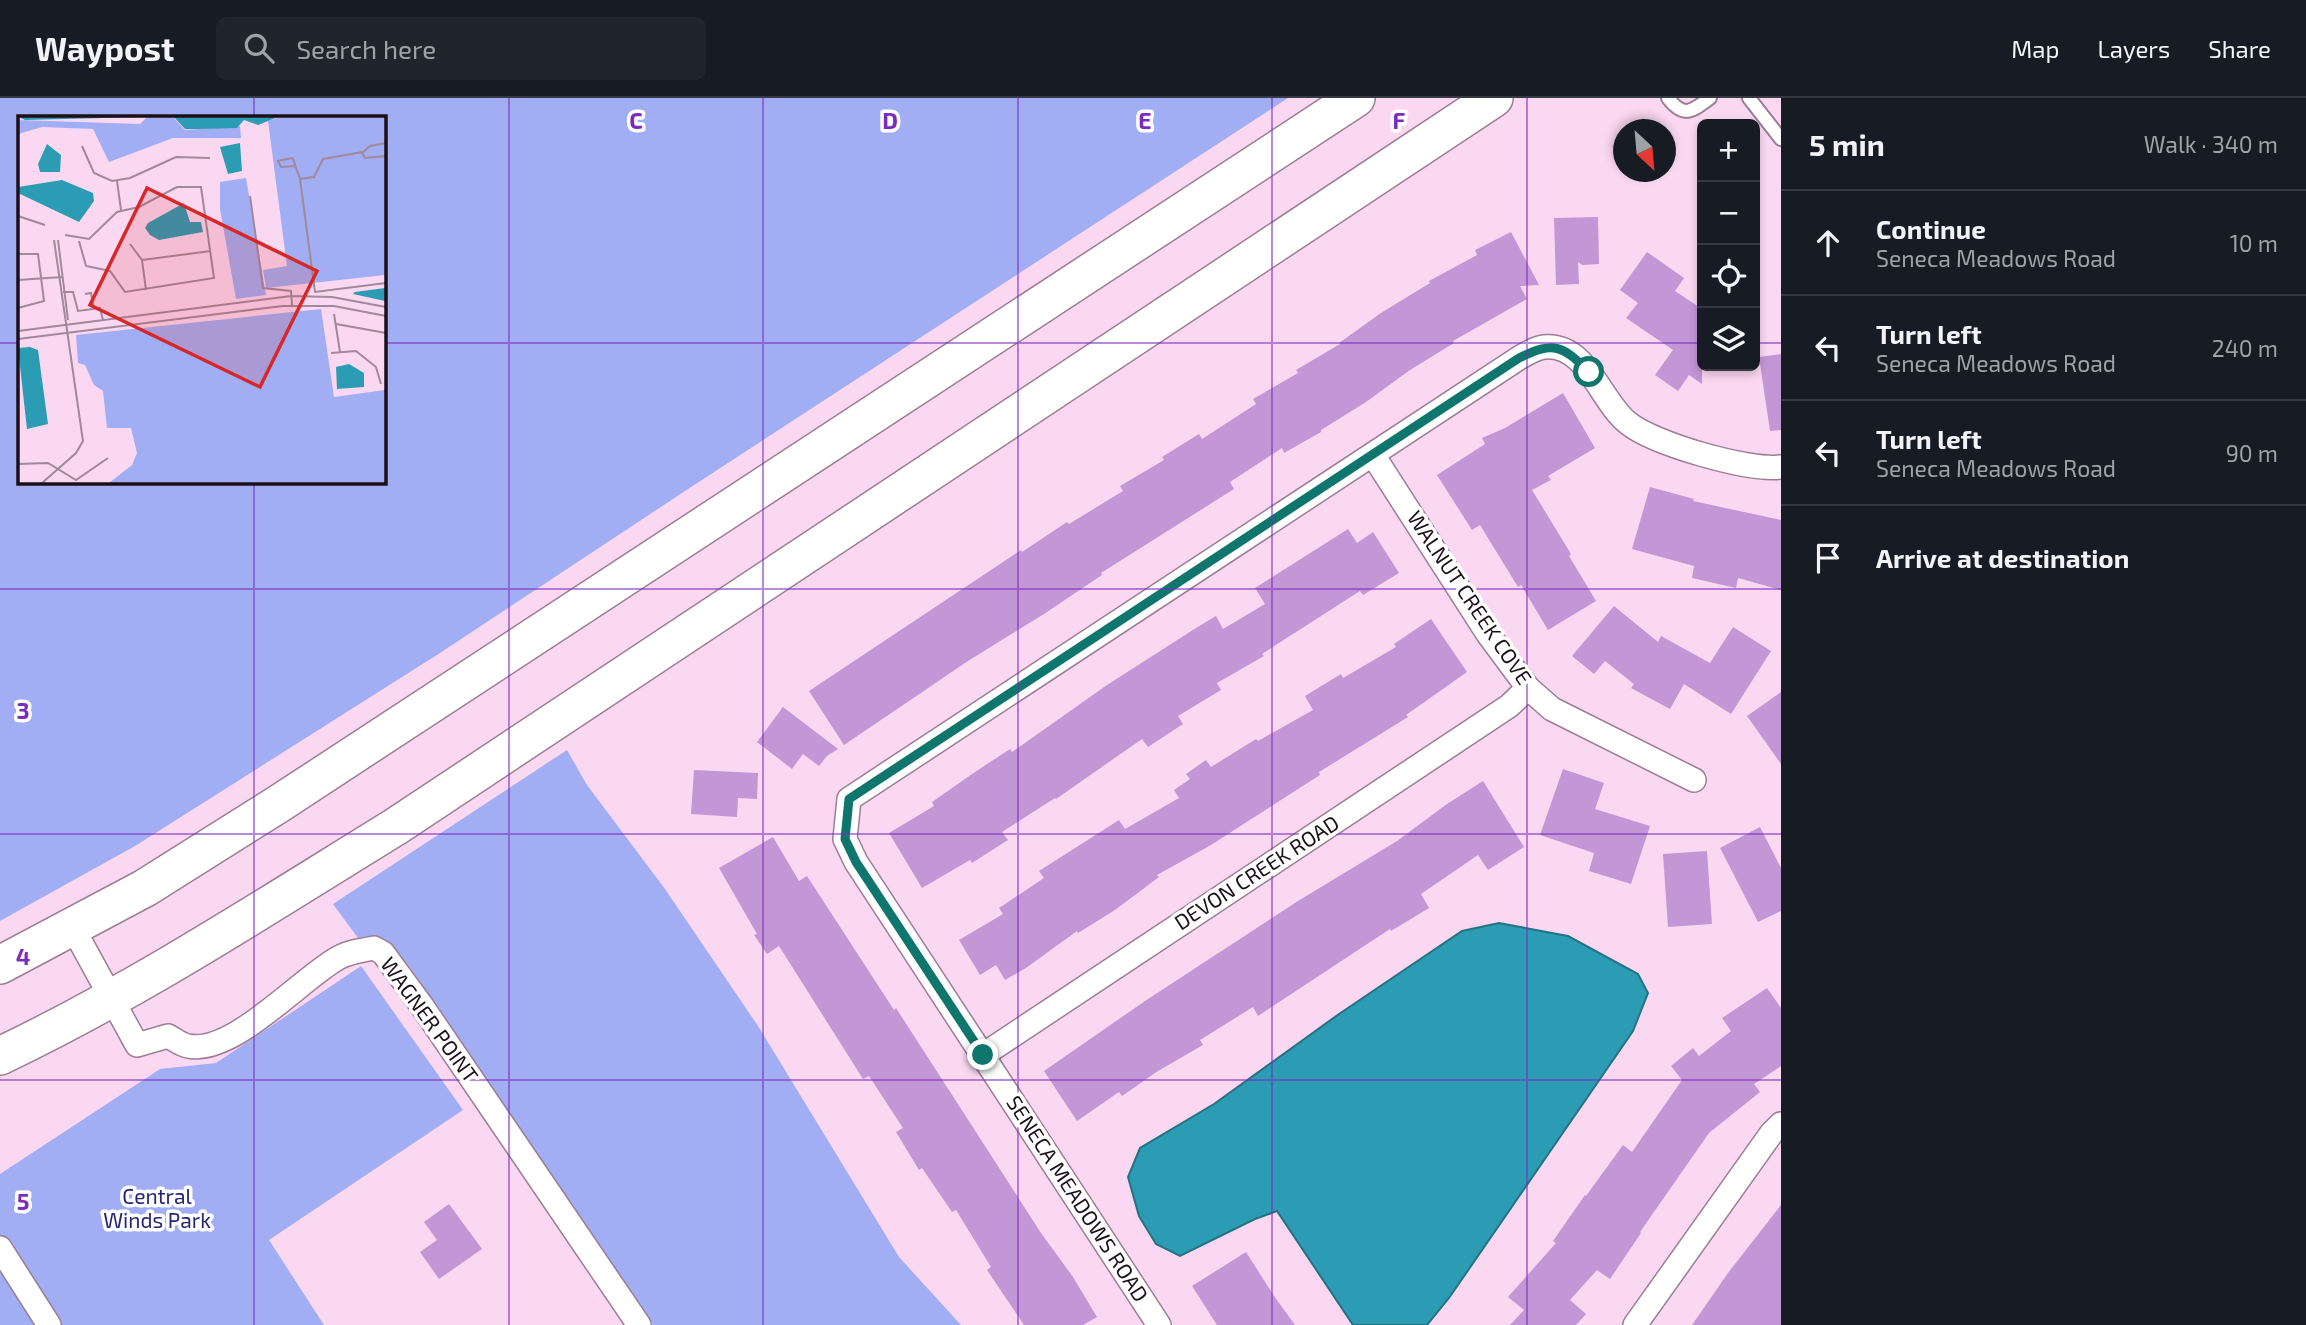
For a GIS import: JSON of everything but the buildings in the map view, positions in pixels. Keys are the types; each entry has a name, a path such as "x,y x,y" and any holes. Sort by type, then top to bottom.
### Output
{"main road":[{"path":"0,965 145,888 291,796 1356,98"},
{"path":"0,1056 113,999 252,917 395,827 1494,98"}],"street":[{"name":"SENECA MEADOWS ROAD","path":"1159,1325 856,862 845,839 849,799 1519,358 1541,347 1554,348 1573,356 1589,372 1607,401 1627,423 1655,439 1682,449 1752,466 1781,467"},
{"name":"WALNUT CREEK COVE","path":"1373,455 1488,634 1528,688 1552,709 1694,779"},
{"name":"DEVON CREEK ROAD","path":"983,1055 1509,706 1528,688"},
{"path":"73,928 113,999"},
{"name":"WAGNER POINT","path":"113,999 137,1045 168,1037 187,1046 208,1044 230,1037 340,957 374,948 383,953 639,1325"},
{"path":"1635,1325 1771,1134 1781,1125"},
{"path":"0,1248 49,1325"}],"lane":[{"path":"1668,98 1676,108 1684,112 1693,110 1710,98"},
{"path":"1749,98 1781,139"}],"green space":[{"path":"0,98 1288,98 440,653 135,846 0,921"},
{"path":"567,750 587,785 665,889 758,1026 899,1257 961,1325 653,1325 408,965 394,948 380,938 358,938 333,904"},
{"name":"Central Winds Park","path":"361,966 463,1110 269,1240 324,1325 0,1325 0,1174 160,1069 216,1063"}],"shaded area":[{"path":"1499,923 1568,936 1638,974 1648,993 1633,1031 1449,1298 1427,1325 1353,1325 1277,1211 1180,1256 1156,1244 1139,1216 1128,1177 1140,1148 1214,1104 1339,1014 1462,931"}],"route":[{"path":"983,1055 856,862 845,839 849,799 1519,358 1541,347 1554,348 1573,356 1589,372"}]}
